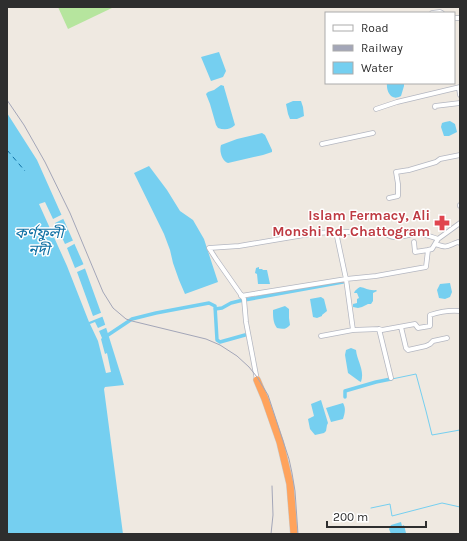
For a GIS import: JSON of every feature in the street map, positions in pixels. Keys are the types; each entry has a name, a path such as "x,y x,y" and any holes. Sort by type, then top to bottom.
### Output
{"highway":[{"path":"258,380 278,435 290,484 294,534"}],"street":[{"path":"376,109 397,102 459,88 460,95"},
{"path":"435,107 460,104"},
{"path":"322,144 373,132"},
{"path":"389,198 398,196 397,172 410,170 436,162 440,159 460,155"},
{"path":"414,242 415,252 432,249 438,239 460,223"},
{"path":"258,380 250,347 243,299 209,248 239,246 302,235 336,232 383,232 388,237 394,238 420,234 438,239"},
{"path":"336,232 346,279 353,330"},
{"path":"435,244 444,247 458,242 460,243"},
{"path":"243,299 346,279 376,276 426,267 428,250"},
{"path":"321,336 353,330 382,330 415,324 418,328 424,328 430,326 430,315 454,310 460,311"},
{"path":"401,327 406,348 408,350 426,346 433,341 447,338"},
{"path":"379,329 391,378"}],"green space":[{"path":"58,7 114,7 68,29"}],"water":[{"path":"219,52 226,71 223,77 211,81 201,57"},
{"path":"387,84 404,84 401,96 394,98 392,97 387,89"},
{"path":"221,85 224,86 235,125 227,129 218,128 216,125 206,94"},
{"path":"293,101 301,101 304,116 297,119 290,119 286,104"},
{"name":"কর্ণফুলী নদী","path":"7,113 37,160 83,263 104,321 124,385 105,387 104,389 123,534 7,534"},
{"path":"450,121 455,124 457,132 449,136 444,136 441,127 442,123"},
{"path":"262,133 265,135 272,152 228,163 223,158 220,150 221,145 237,139"},
{"path":"149,166 167,190 180,211 193,220 204,239 218,282 185,294 164,234 134,173"},
{"path":"259,267 259,269 267,270 270,284 258,284 257,274 255,273 256,268"},
{"path":"450,283 452,292 450,297 445,299 439,298 437,290 440,284"},
{"path":"360,287 377,291 373,293 373,301 371,304 358,308 353,307 353,304 357,303 357,299 359,298 357,293 354,293"},
{"path":"321,297 324,299 327,311 322,316 317,318 313,317 310,299"},
{"path":"285,306 289,309 290,325 282,329 277,328 274,322 273,310"},
{"path":"351,348 356,350 362,373 361,382 348,373 345,355 346,350"},
{"path":"321,400 328,423 324,433 315,435 310,429 308,419 314,416 311,404"},
{"path":"343,403 345,411 343,419 331,422 326,408"},
{"path":"401,522 402,526 404,525 406,533 391,534 389,529 391,525"}],"pier":[{"path":"45,202 53,219 63,214 65,218 55,223 65,244 74,240 76,243 67,248 75,268 84,264 86,268 77,272 93,316 103,312 104,316 89,322 67,266 39,204"},
{"path":"95,322 98,328 107,324 108,327 99,331 105,354 107,353 111,372 106,373 98,341 90,324"}],"waterway":[{"path":"215,309 222,308 239,301 343,282"},
{"path":"104,336 108,335 132,319 209,303 215,306 217,340 220,342 245,335"},
{"path":"392,379 416,374 432,435 460,430"},
{"path":"345,397 345,391 391,379"},
{"path":"371,508 390,504 392,516 442,503 460,507"}],"ferry route":[{"path":"7,150 25,171"}],"railway":[{"path":"7,100 24,125 45,162 70,213 103,292 113,308 126,319 206,339 220,345 237,356 257,377 268,395 289,459 295,491 298,534"},
{"path":"271,534 273,515 272,486"}],"place":[{"name":"Islam Fermacy, Ali Monshi Rd, Chattogram","path":"442,223"}]}
